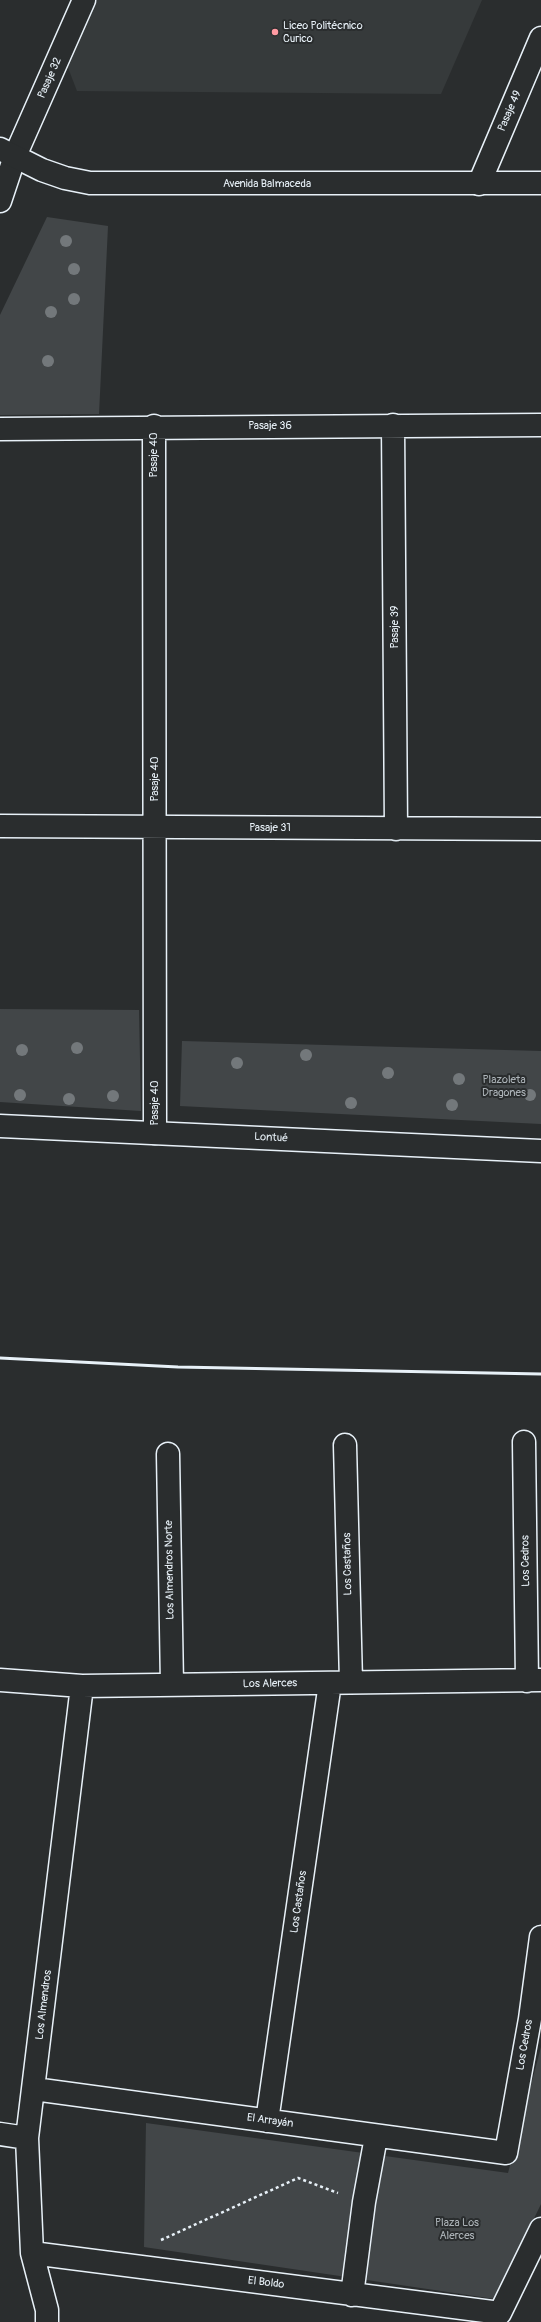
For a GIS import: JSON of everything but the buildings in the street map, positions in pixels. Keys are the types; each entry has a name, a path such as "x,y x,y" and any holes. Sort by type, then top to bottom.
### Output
{"street":[{"name":"Pasaje 32","path":"0,201 8,152 84,0"},
{"name":"Pasaje 49","path":"479,184 541,38"},
{"name":"Avenida Balmaceda","path":"8,152 42,170 65,178 90,183 541,183"},
{"name":"Pasaje 36","path":"0,429 154,426 541,424"},
{"name":"Pasaje 39","path":"393,425 396,829"},
{"name":"Pasaje 40","path":"154,426 155,1133"},
{"name":"Pasaje 31","path":"0,826 541,829"},
{"name":"Lontué","path":"0,1126 541,1151"},
{"name":"Los Cedros","path":"524,1442 534,1680"},
{"name":"Los Castaños","path":"267,2121 341,1683 345,1445"},
{"name":"Los Almendros Norte","path":"168,1454 172,1685"},
{"name":"Los Alerces","path":"0,1680 82,1686 534,1680"},
{"name":"Los Almendros","path":"47,2322 47,2310 32,2253 27,2138 82,1686"},
{"name":"Los Cedros","path":"506,2153 536,2020 541,1936"},
{"name":"El Arrayán","path":"34,2089 376,2137 506,2153"},
{"path":"0,2134 27,2138"},
{"path":"352,2294 364,2202 376,2137"},
{"name":"El Boldo","path":"32,2253 500,2313 541,2229"}],"path":[{"path":"132,2266 144,2247 298,2178 364,2202"}],"shaded area":[{"name":"Liceo Politécnico Curico","path":"97,0 482,0 441,94 77,91 67,65"}],"green space":[{"path":"47,217 108,226 99,414 0,415 0,315"},
{"path":"0,1009 139,1010 141,1111 0,1102"},
{"name":"Plazoleta Dragones","path":"182,1041 541,1051 541,1124 180,1106"},
{"name":"Plaza Los Alerces","path":"541,2047 541,2204 495,2299 144,2247 146,2123 508,2173"}],"railway":[{"path":"0,1358 178,1367 541,1374"}],"place":[{"name":"Liceo Politécnico Curico","path":"275,32"}]}
